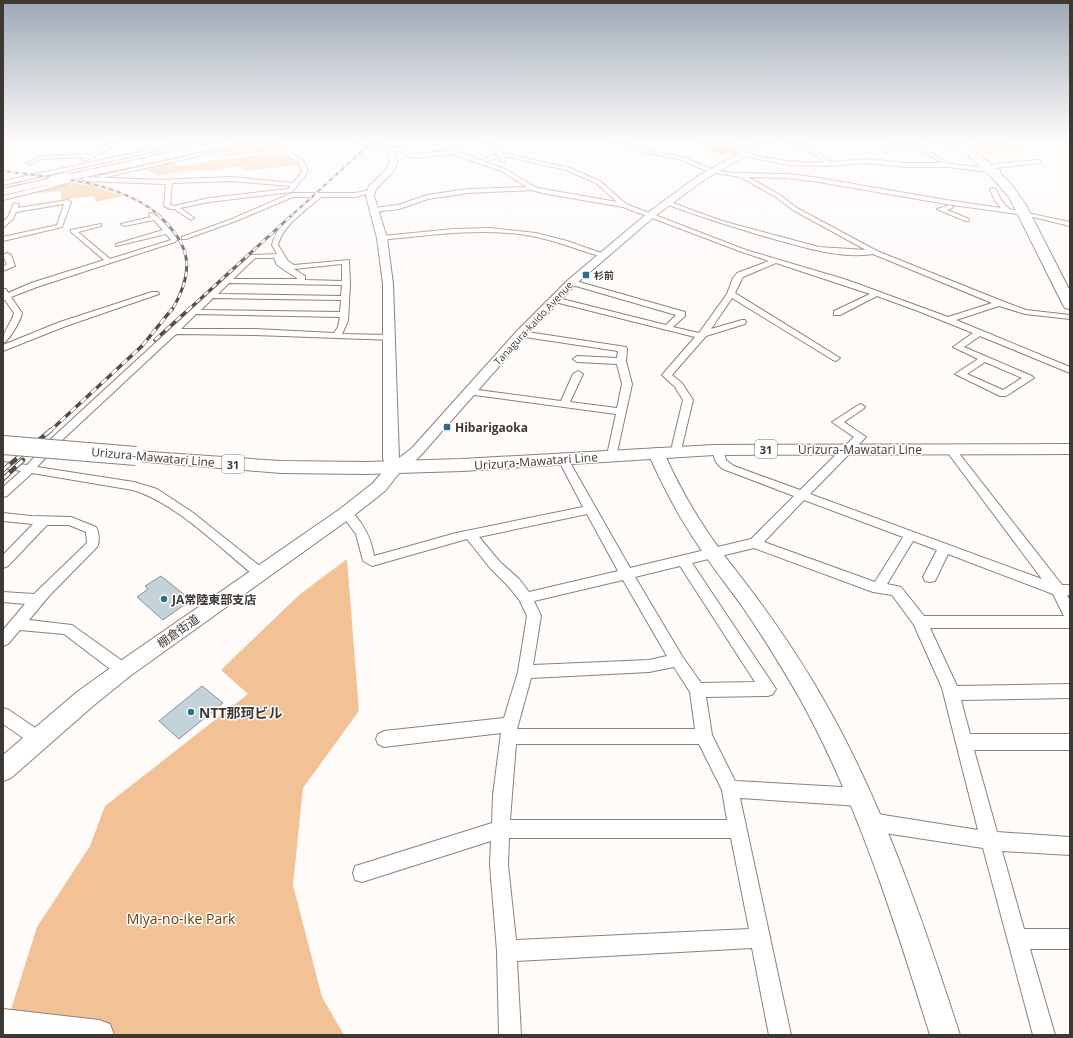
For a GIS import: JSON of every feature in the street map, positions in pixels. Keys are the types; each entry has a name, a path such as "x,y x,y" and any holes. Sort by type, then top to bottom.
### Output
{"highway":[{"path":"1011,190 1029,214 1070,290"},
{"path":"1029,214 1070,305"}],"main road":[{"path":"35,463 261,474 281,466 273,458 56,440"},
{"name":"Urizura-Mawatari Line","path":"3,445 281,466 394,468 719,450 1070,449"}],"street":[{"path":"3,198 24,190"},
{"path":"168,190 167,206 191,218"},
{"path":"172,208 209,200 288,190"},
{"path":"184,238 234,220 291,190"},
{"path":"294,190 320,195 355,195 370,192 370,201 382,238 388,284 391,458 394,468"},
{"path":"374,210 398,207 438,195 468,191 501,193 517,190"},
{"path":"540,190 624,205 652,214 744,251 844,282 948,320 1070,370"},
{"path":"608,190 624,205"},
{"name":"Tanagura-kaido Avenue","path":"394,468 414,454 554,299 652,214 685,190"},
{"path":"768,190 795,209 874,252 999,303 1025,312 1070,317"},
{"path":"880,190 958,204 1008,210 1070,224"},
{"path":"994,190 998,201 1008,210"},
{"path":"3,226 11,218 20,192"},
{"path":"208,193 209,200"},
{"path":"320,195 290,221 276,236 275,245 285,262 293,267 346,262 344,315 342,327 336,336"},
{"path":"3,239 60,226 68,202 13,211"},
{"path":"668,203 720,222 819,249 874,252"},
{"path":"958,204 940,209 967,220"},
{"path":"3,340 17,318 18,313 4,295 34,284 173,241 175,239 155,216 124,224"},
{"path":"99,225 72,231 109,261"},
{"path":"382,238 465,230 503,230 528,233 603,255"},
{"path":"118,245 168,231"},
{"path":"3,269 11,266 7,255"},
{"path":"3,493 35,463 56,440 228,281 253,256 277,256 280,263 302,278 300,282"},
{"path":"776,261 740,275 737,278 731,294 702,335 667,375 679,385 688,400 677,446 667,452 683,508 712,552 757,613 810,696 860,797 892,876 945,1035"},
{"path":"228,281 346,283"},
{"path":"261,323 290,282"},
{"path":"572,282 682,314 667,328"},
{"path":"3,348 63,324 155,294"},
{"path":"731,294 836,358"},
{"path":"837,313 875,294"},
{"path":"211,296 345,298"},
{"path":"554,299 667,328 702,335 742,322"},
{"path":"948,320 999,303"},
{"path":"194,312 336,336 390,338"},
{"path":"174,331 344,315"},
{"path":"980,333 957,347 1029,378 1003,394 960,374 984,359"},
{"path":"521,334 622,349 621,361 626,384 612,456"},
{"path":"577,359 621,361"},
{"path":"564,405 578,374"},
{"path":"470,392 621,412"},
{"path":"755,543 847,449 861,437 837,422 860,407"},
{"path":"950,449 1064,590 1070,615"},
{"path":"719,450 718,456 723,465 944,549 1064,590"},
{"path":"563,459 626,573 677,660 697,690 704,736 730,789 780,1035"},
{"path":"3,465 35,463 134,486 153,492 188,515 261,574"},
{"name":"棚倉街道","path":"3,770 85,699 123,670 346,513 379,487 394,468"},
{"path":"346,513 354,521 366,540 368,558 372,561 391,554 470,534 591,509"},
{"path":"3,517 72,521 92,530 93,544 37,600 3,640"},
{"path":"3,563 44,520"},
{"path":"470,534 495,565 514,583 526,598 534,616 525,672 510,731 502,795 499,865 507,951 510,1035"},
{"path":"878,588 910,536"},
{"path":"526,598 712,552 755,543 878,588 896,591 920,622 952,693 990,841 1044,1035"},
{"path":"930,576 944,549"},
{"path":"683,560 768,689 697,690"},
{"path":"3,597 37,600"},
{"path":"920,622 1070,622"},
{"path":"17,624 67,629 123,670"},
{"path":"525,672 649,666 677,660"},
{"path":"952,693 1070,691"},
{"path":"3,716 38,739"},
{"path":"384,739 510,731 704,736"},
{"path":"965,742 1070,742"},
{"path":"730,789 860,797"},
{"path":"871,822 990,841 1036,846 1070,846"},
{"path":"362,873 501,829 738,829"},
{"path":"507,951 760,938"},
{"path":"1017,939 1070,939"},
{"path":"3,1024 99,1035"}],"green space":[{"path":"27,190 106,190 123,196 96,202 94,196 61,200 61,191 28,194"},
{"name":"Miya-no-ike Park","path":"347,559 359,711 303,788 293,885 322,997 344,1035 3,1035 37,927 90,846 105,806 248,694 221,670 299,595"}],"building":[{"name":"JA常陸東部支店","path":"161,576 191,600 163,620 137,597 148,589 145,586"},
{"name":"NTT那珂ビル","path":"202,686 223,703 179,739 159,721"}],"railway":[{"path":"113,190 144,204 160,216"},
{"path":"291,216 319,190"},
{"path":"158,215 170,226 178,238 184,249 186,260 184,283 172,310"},
{"path":"188,310 292,215"},
{"path":"50,431 142,346 172,309"},
{"path":"155,340 189,309"},
{"path":"3,470 51,430"},
{"path":"3,479 23,460"}],"place":[{"name":"杉前","path":"586,275"},
{"name":"Hibarigaoka","path":"447,427"},
{"name":"JA常陸東部支店","path":"164,599"},
{"name":"NTT那珂ビル","path":"191,712"}]}
